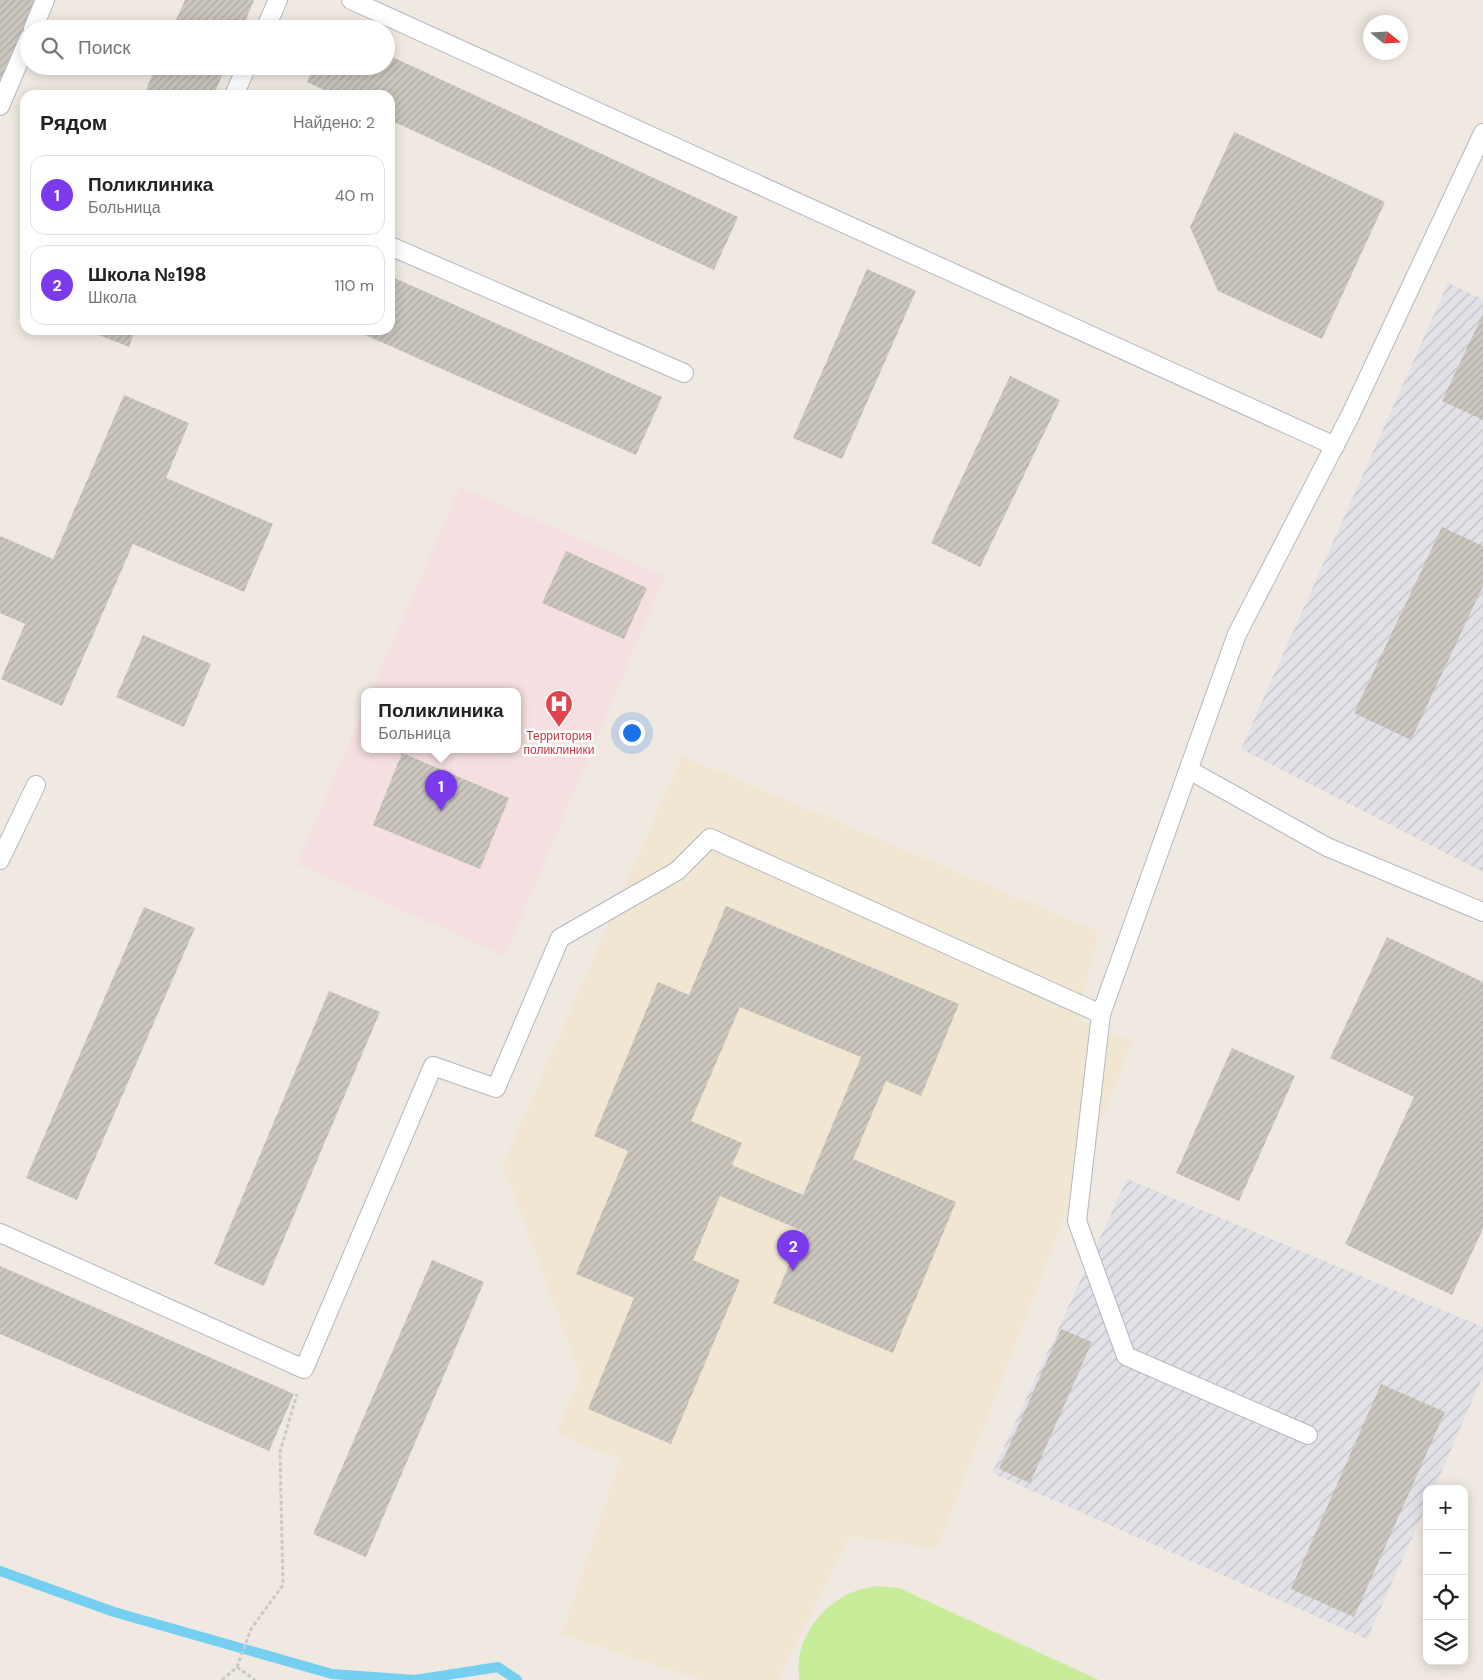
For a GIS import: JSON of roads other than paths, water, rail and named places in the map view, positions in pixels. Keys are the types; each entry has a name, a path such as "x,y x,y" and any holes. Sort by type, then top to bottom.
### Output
{"lane":[{"path":"37,20 45,0"},
{"path":"268,20 278,0"},
{"path":"351,0 1335,446"},
{"path":"0,106 20,59"},
{"path":"236,90 243,75"},
{"path":"1308,1435 1126,1356 1076,1220 1101,1014 1237,634 1335,446 1483,133"},
{"path":"395,248 684,373"},
{"path":"1188,770 1327,846 1483,912"},
{"path":"0,860 36,785"},
{"path":"0,1233 304,1370 433,1066 496,1088 560,938 677,871 710,838 1101,1014"}],"waterway":[{"path":"0,1571 114,1612 332,1674 415,1680 498,1667 517,1680"}],"place":[{"name":"Территория поликлиники","path":"559,728"},
{"name":"Поликлиника","path":"441,811"},
{"name":"Школа №198","path":"793,1271"}]}
